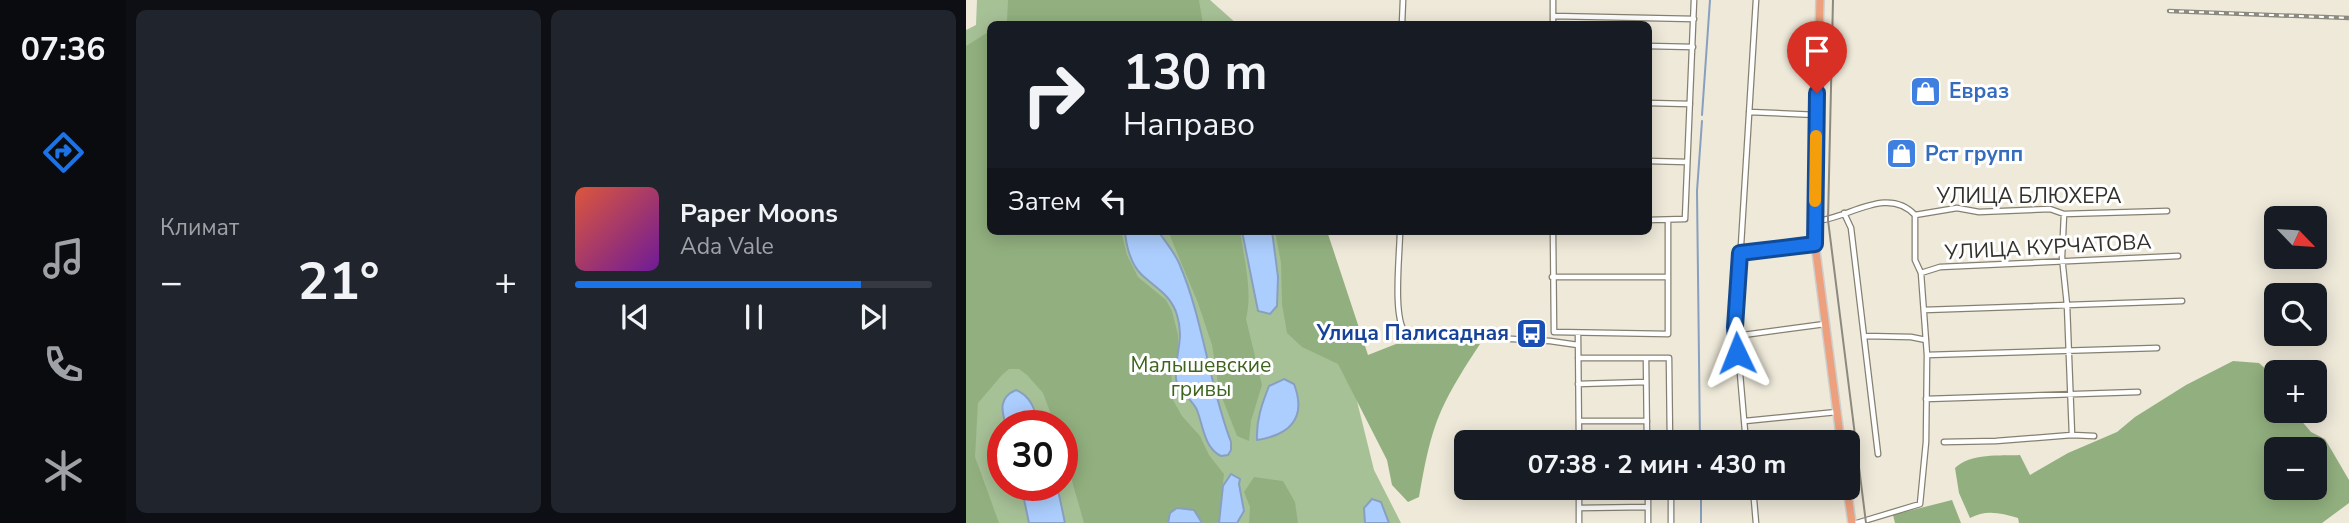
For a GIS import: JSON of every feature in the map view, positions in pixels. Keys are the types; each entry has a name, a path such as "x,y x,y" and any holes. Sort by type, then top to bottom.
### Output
{"main road":[{"path":"1820,0 1815,244 1839,430"},
{"path":"1849,500 1854,523"}],"street":[{"path":"1402,21 1403,0"},
{"path":"1553,0 1553,21"},
{"path":"1652,220 1685,219 1694,0"},
{"path":"1745,430 1736,336 1756,0"},
{"path":"1553,16 1694,19"},
{"path":"1652,46 1693,47"},
{"path":"1652,103 1690,104"},
{"path":"1749,112 1817,116"},
{"path":"1652,161 1687,162"},
{"name":"УЛИЦА БЛЮХЕРА","path":"1815,221 1835,219 1853,209 1892,202 1901,204 1915,215 1957,208 1979,212 2050,209 2064,214 2168,211"},
{"path":"1843,213 1851,228 1878,454"},
{"path":"2064,214 2062,261 2067,305 2072,435"},
{"path":"1854,523 1920,504 1925,456 1927,355 1921,274 1915,260 1915,215"},
{"path":"1553,235 1552,328 1556,333 1668,334 1668,220"},
{"path":"1400,235 1399,315 1402,330 1406,334 1550,341 1578,345"},
{"path":"1740,253 1815,244"},
{"name":"УЛИЦА КУРЧАТОВА","path":"1921,274 1940,267 2178,256"},
{"path":"1552,276 1668,277"},
{"path":"1924,310 2182,301"},
{"path":"1736,336 1826,324"},
{"path":"1578,333 1579,430"},
{"path":"1865,337 1896,336 1926,340"},
{"path":"1927,355 2157,348"},
{"path":"1578,358 1669,358 1670,430"},
{"path":"1646,358 1647,430"},
{"path":"1578,384 1646,382"},
{"path":"1926,399 2138,392"},
{"path":"1745,421 1837,412"},
{"path":"1579,421 1647,421"},
{"path":"1944,442 2094,436"},
{"path":"1579,500 1580,523"},
{"path":"1648,500 1648,523"},
{"path":"1671,500 1671,523"},
{"path":"1753,500 1756,523"},
{"path":"1579,508 1648,507"}],"green space":[{"name":"Малышевские гривы","path":"977,0 1210,0 1234,21 987,21 987,235 1312,235 1335,312 1374,470 1401,523 966,523 966,30 976,25"},
{"path":"1008,0 1199,0 1202,21 1007,21"},
{"path":"987,33 987,235 1122,235 1127,255 1138,277 1166,300 1172,311 1178,335 1178,358 1171,369 1173,400 1224,474 1219,523 1202,523 1194,510 1170,513 1168,523 1084,523 1078,501 1078,410 1049,410 1043,393 1027,375 1019,369 1009,369 978,403 975,457 987,490 987,501 991,501 999,523 966,523 966,46"},
{"path":"1170,235 1241,235 1248,286 1246,319 1262,385 1251,421 1249,441 1237,436 1219,390 1212,345"},
{"path":"1276,235 1328,235 1368,355 1396,344 1480,344 1454,385 1437,421 1427,454 1419,497 1408,502 1392,485 1387,460 1338,364 1302,347 1287,333 1282,304 1281,263"},
{"path":"2233,361 2259,363 2264,367 2264,423 2303,423 2311,432 2321,437 2264,437 2264,500 2327,500 2327,442 2349,480 2349,503 2322,523 2019,523 2018,518 1994,513 1970,518 1959,493 1955,468 1961,463 1986,456 2020,455 2030,475 2068,453 2117,432 2135,417 2186,385"},
{"path":"1254,477 1283,481 1295,502 1298,523 1249,523 1250,507 1244,492"},
{"path":"1952,500 1961,523 1895,523 1893,515"}],"water":[{"path":"1126,235 1161,235 1179,263 1194,306 1231,442 1228,455 1221,456 1211,448 1197,410 1177,383 1180,332 1174,308 1167,297 1142,275 1132,261"},
{"path":"1243,235 1273,235 1278,277 1277,306 1270,314 1258,311"},
{"path":"1284,379 1294,384 1297,415 1293,423 1279,434 1257,440 1259,419 1269,386"},
{"path":"1016,390 1021,393 1034,410 1003,410 1004,400"},
{"path":"1231,474 1240,479 1244,511 1237,523 1219,523 1223,486"},
{"path":"1372,499 1381,502 1389,523 1365,523 1364,508"},
{"path":"1024,501 1060,501 1065,523 1029,523"},
{"path":"1177,508 1194,510 1202,523 1168,523 1170,513"}],"waterway":[{"path":"1702,115 1710,0"},
{"path":"1700,430 1697,191 1702,121"},
{"path":"1701,500 1701,523"}],"tram line":[{"path":"1833,0 1828,220 1866,523"}],"railway":[{"path":"2169,11 2349,18"}],"slow traffic":[{"path":"1815,201 1816,136"}],"place":[{"name":"Евраз","path":"1926,91"},
{"name":"Рст групп","path":"1902,154"},
{"name":"Улица Палисадная","path":"1532,333"}],"route":[{"path":"1737,353 1735,327 1740,253 1815,244 1817,93"}]}
